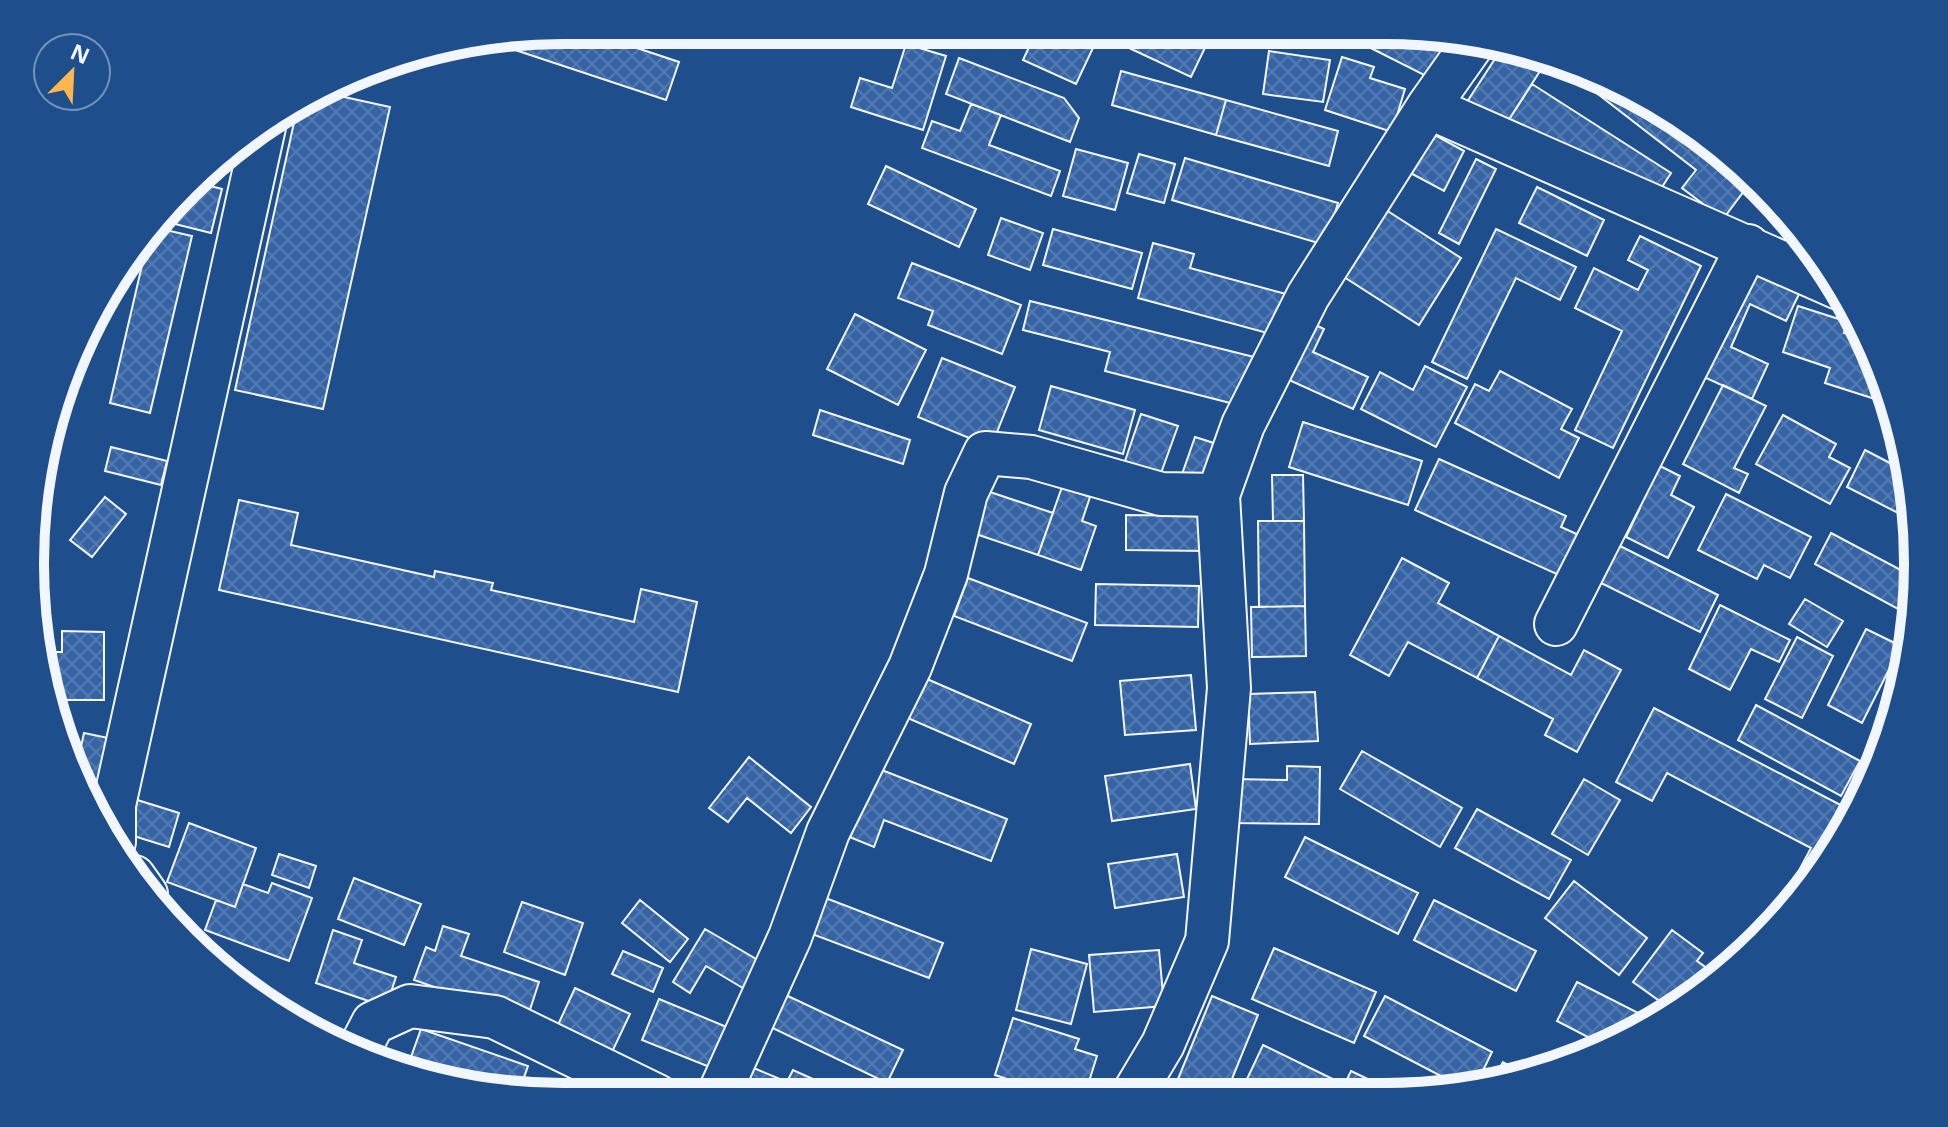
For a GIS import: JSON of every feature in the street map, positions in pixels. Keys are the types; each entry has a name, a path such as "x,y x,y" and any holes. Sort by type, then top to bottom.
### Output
{"street":[{"path":"1144,1083 1207,941 1229,688 1218,495 1243,425 1308,296 1428,107 1468,51"},
{"path":"1428,107 1818,278"},
{"path":"114,823 114,805 261,142"},
{"path":"1556,624 1748,246"},
{"path":"724,1083 790,937 828,832 910,667 946,574 966,493 985,453 1031,457 1161,494 1218,495"},
{"path":"363,1042 373,1023 410,1006 495,1017 630,1083"}],"building":[{"path":"625,44 679,62 666,100 506,47"},
{"path":"906,44 946,56 923,130 851,107 860,78 892,88"},
{"path":"1030,44 1095,44 1076,84 1023,60"},
{"path":"1120,44 1207,44 1191,77"},
{"path":"1363,44 1446,47 1430,78"},
{"path":"1269,51 1330,60 1323,102 1263,94"},
{"path":"1342,57 1374,67 1370,78 1405,89 1392,132 1325,110"},
{"path":"1496,57 1541,69 1501,132 1463,108"},
{"path":"959,58 1064,98 1079,118 1070,142 946,94"},
{"path":"1121,71 1226,100 1216,135 1112,105"},
{"path":"1532,84 1671,173 1655,198 1501,132"},
{"path":"1588,86 1673,132 1701,151 1745,190 1723,219 1682,188 1696,170"},
{"path":"339,96 390,107 323,409 235,390 295,120"},
{"path":"1226,100 1338,131 1329,166 1216,135"},
{"path":"971,104 1001,115 989,145 1060,171 1051,196 922,148 932,121 960,131"},
{"path":"1424,129 1464,151 1444,191 1403,169"},
{"path":"1076,149 1128,163 1115,210 1063,196"},
{"path":"1139,154 1175,164 1164,203 1127,193"},
{"path":"1185,158 1338,203 1325,245 1172,200"},
{"path":"1476,159 1496,169 1459,244 1439,233"},
{"path":"886,166 976,209 959,247 868,204"},
{"path":"208,185 222,189 211,233 171,223"},
{"path":"1537,187 1604,220 1587,256 1519,223"},
{"path":"1386,210 1461,258 1419,325 1344,277"},
{"path":"1001,218 1043,233 1030,270 988,255"},
{"path":"1053,229 1142,253 1132,289 1043,265"},
{"path":"1496,229 1576,267 1560,300 1516,278 1467,379 1432,362"},
{"path":"165,230 192,236 150,413 110,403 143,261"},
{"path":"1640,236 1701,266 1613,448 1575,430 1622,331 1575,308 1594,268 1638,290 1648,270 1628,260"},
{"path":"1153,243 1194,254 1190,268 1286,294 1275,335 1138,298"},
{"path":"1744,261 1802,288 1786,321 1750,304 1731,347 1768,364 1752,399 1693,372"},
{"path":"912,263 1021,305 1002,354 928,325 933,311 898,298"},
{"path":"1030,301 1254,357 1242,406 1105,371 1110,352 1023,330"},
{"path":"1798,306 1843,320 1846,327 1844,333 1851,335 1877,400 1825,383 1830,368 1783,352"},
{"path":"855,314 926,350 898,405 827,369"},
{"path":"1303,319 1324,329 1313,352 1368,377 1353,409 1278,375"},
{"path":"942,358 1015,387 991,447 918,417"},
{"path":"1425,366 1467,387 1436,447 1361,409 1380,372 1413,390"},
{"path":"1500,371 1572,409 1561,429 1579,438 1559,478 1455,423 1475,384 1489,391"},
{"path":"1723,385 1766,406 1734,468 1748,474 1739,493 1683,464"},
{"path":"1051,386 1135,410 1123,454 1039,430"},
{"path":"820,410 910,440 903,464 813,435"},
{"path":"1141,414 1178,426 1161,473 1125,461"},
{"path":"1783,415 1836,444 1829,457 1850,468 1830,504 1756,464"},
{"path":"1303,422 1422,461 1408,505 1289,467"},
{"path":"1195,437 1217,444 1202,488 1180,480"},
{"path":"111,447 167,461 161,485 105,471"},
{"path":"1865,450 1895,465 1902,515 1847,487"},
{"path":"1439,459 1566,516 1561,527 1579,535 1561,576 1415,510"},
{"path":"1652,462 1680,476 1671,495 1694,507 1668,558 1626,537 1640,508 1632,503"},
{"path":"1272,475 1303,475 1304,521 1273,521"},
{"path":"1062,487 1090,497 1082,521 1096,526 1081,570 1038,555"},
{"path":"984,490 1053,513 1038,555 970,532"},
{"path":"1726,494 1811,537 1790,578 1764,565 1757,579 1698,550"},
{"path":"105,497 126,514 92,557 70,540"},
{"path":"239,500 298,513 291,545 434,577 435,571 493,583 491,590 634,622 641,589 697,602 678,692 219,590"},
{"path":"1126,515 1206,516 1206,551 1126,550"},
{"path":"1258,521 1304,521 1305,606 1259,607"},
{"path":"1831,533 1904,572 1902,611 1815,564"},
{"path":"1612,542 1718,595 1700,632 1593,579"},
{"path":"1402,558 1449,583 1438,603 1499,636 1477,678 1408,642 1389,676 1350,655"},
{"path":"968,578 1087,623 1072,661 954,616"},
{"path":"1096,584 1199,586 1198,627 1095,625"},
{"path":"1805,599 1843,621 1827,647 1789,624"},
{"path":"1720,605 1790,640 1779,662 1751,649 1730,690 1689,669"},
{"path":"1305,606 1306,656 1252,657 1251,607"},
{"path":"1866,629 1898,644 1895,657 1862,723 1828,705"},
{"path":"62,631 104,632 104,700 63,700 52,652 62,652"},
{"path":"1499,636 1571,675 1584,650 1621,670 1577,752 1545,735 1553,719 1477,678"},
{"path":"1797,637 1833,656 1802,718 1765,699"},
{"path":"1191,675 1196,730 1125,735 1120,681"},
{"path":"920,676 1031,724 1014,764 903,716"},
{"path":"1315,692 1318,741 1250,744 1248,694"},
{"path":"1756,705 1860,761 1841,796 1738,740"},
{"path":"1654,708 1843,806 1799,877 1796,876 1811,848 1667,773 1652,801 1616,782"},
{"path":"84,733 113,739 102,789 96,788 80,751"},
{"path":"1362,751 1462,808 1440,847 1340,789"},
{"path":"749,757 811,807 791,833 747,798 728,822 709,808"},
{"path":"1190,764 1196,809 1112,821 1105,776"},
{"path":"869,765 1007,819 991,861 884,820 874,847 842,834"},
{"path":"1287,766 1320,767 1319,824 1232,823 1232,779 1287,780"},
{"path":"1584,779 1620,800 1588,855 1552,834"},
{"path":"131,798 179,813 169,847 121,832"},
{"path":"1477,809 1571,860 1549,899 1455,848"},
{"path":"189,823 256,848 235,907 167,882"},
{"path":"1305,837 1418,893 1398,934 1285,877"},
{"path":"279,854 316,866 309,888 272,875"},
{"path":"1177,854 1184,897 1115,908 1108,864"},
{"path":"354,878 421,904 404,945 338,919"},
{"path":"1574,881 1647,938 1619,975 1545,918"},
{"path":"272,883 312,898 289,961 205,930 216,900 235,907 243,884 268,893"},
{"path":"810,892 943,943 929,978 796,928"},
{"path":"640,900 688,939 670,962 622,923"},
{"path":"1434,900 1536,951 1516,991 1414,940"},
{"path":"522,902 583,923 565,975 504,952"},
{"path":"443,926 469,934 461,956 539,982 527,1019 414,980 426,947 435,951"},
{"path":"705,929 763,963 746,990 706,966 690,993 673,982"},
{"path":"333,930 362,940 354,963 396,977 386,1007 316,983"},
{"path":"1672,930 1703,953 1697,961 1709,969 1661,1002 1633,982"},
{"path":"1274,948 1376,992 1354,1043 1252,999"},
{"path":"1031,949 1087,964 1071,1024 1016,1010"},
{"path":"1159,950 1164,1006 1094,1012 1089,955"},
{"path":"623,951 663,968 653,992 612,974"},
{"path":"1577,982 1641,1014 1592,1039 1557,1021"},
{"path":"575,988 630,1014 612,1052 557,1027"},
{"path":"775,990 903,1050 887,1083 760,1022"},
{"path":"1212,996 1258,1015 1230,1083 1189,1083 1178,1079"},
{"path":"1385,996 1492,1052 1481,1074 1447,1079 1364,1036"},
{"path":"659,999 734,1030 717,1070 642,1040"},
{"path":"1013,1018 1079,1039 1075,1049 1097,1056 1089,1083 1019,1083 995,1075"},
{"path":"421,1029 528,1066 523,1081 462,1073 410,1059"},
{"path":"1263,1045 1341,1083 1245,1083"},
{"path":"1503,1062 1512,1067 1498,1070"},
{"path":"749,1066 787,1082 793,1070 822,1083 742,1083"},
{"path":"574,1068 601,1082 600,1083 566,1083"},
{"path":"1351,1071 1376,1083 1345,1083"}]}
